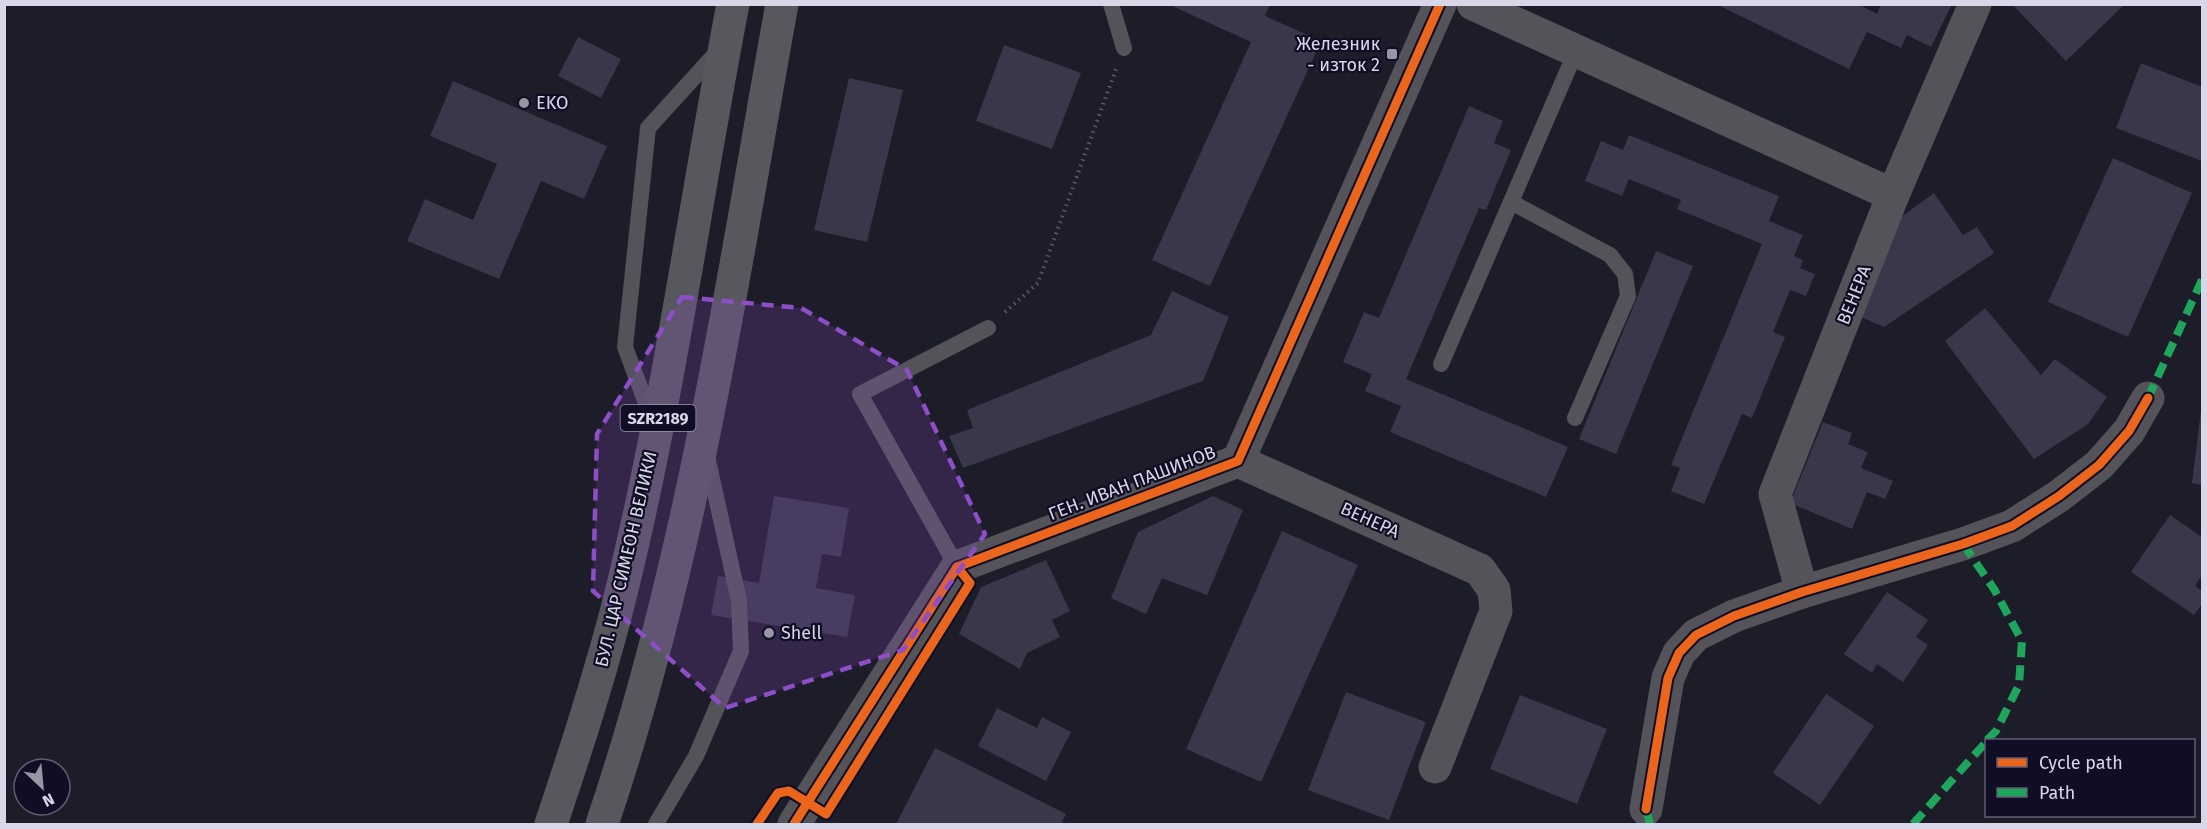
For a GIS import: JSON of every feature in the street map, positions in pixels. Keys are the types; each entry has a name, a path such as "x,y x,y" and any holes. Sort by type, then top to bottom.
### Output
{"main road":[{"name":"БУЛ. ЦАР СИМЕОН ВЕЛИКИ","path":"551,825 592,701 624,580 656,431 733,4"},
{"name":"SZR2189","path":"602,825 629,745 668,602 703,438 782,4"}],"street":[{"name":"ГЕН. ИВАН ПАШИНОВ","path":"957,567 1238,461 1440,4"},
{"path":"1473,4 1893,195"},
{"name":"ВЕНЕРА","path":"1802,592 1775,494 1893,195 1975,4"},
{"path":"1646,809 1668,678 1679,653 1696,635 1734,616 1802,592 1963,544 2012,526 2059,496 2099,465 2129,431 2148,398"},
{"name":"ВЕНЕРА","path":"1238,461 1480,570 1494,590 1496,611 1435,767"},
{"path":"801,822 957,567"}],"lane":[{"path":"1111,4 1124,48"},
{"path":"656,431 625,347 648,128 726,42"},
{"path":"1441,364 1576,51"},
{"path":"1511,202 1610,255 1625,274 1628,296 1575,418"},
{"path":"957,567 860,394 988,328"},
{"path":"656,825 696,756 741,651 739,601 703,438"}],"path":[{"path":"988,328 1038,283 1124,48"}],"highlighted area":[{"path":"682,297 801,308 907,370 985,534 903,650 725,708 593,591 597,434"}],"building":[{"path":"1168,4 1270,4 1265,16 1321,41 1210,286 1152,260 1251,42"},
{"path":"1716,4 1858,4 1877,14 1881,4 1952,4 1931,47 1907,35 1901,48 1867,32 1849,69"},
{"path":"2012,4 2125,4 2066,61"},
{"path":"578,37 621,59 601,98 558,76"},
{"path":"1004,45 1081,73 1052,149 976,121"},
{"path":"2141,63 2202,87 2202,161 2116,128"},
{"path":"849,78 903,90 867,242 814,230"},
{"path":"453,81 607,146 584,199 541,181 499,279 407,241 425,199 473,220 497,164 430,136"},
{"path":"1469,106 1503,121 1494,143 1511,150 1486,210 1479,208 1406,379 1568,447 1546,497 1390,432 1401,406 1365,391 1372,374 1343,362 1364,312 1379,318"},
{"path":"1629,135 1779,196 1769,221 1803,235 1794,256 1803,260 1800,268 1815,274 1806,296 1790,290 1773,332 1785,337 1752,418 1742,414 1704,504 1671,491 1680,468 1671,465 1762,244 1677,209 1681,200 1629,179 1622,196 1585,181 1601,141 1623,150"},
{"path":"2113,158 2192,193 2128,337 2048,302"},
{"path":"1934,193 1963,235 1977,227 1994,253 1884,327 1849,312 1901,217"},
{"path":"1656,251 1693,266 1616,454 1579,439"},
{"path":"1172,291 1229,317 1203,381 963,468 949,436 973,428 967,410 1151,335"},
{"path":"1985,308 2041,375 2055,359 2107,397 2088,424 2034,459 1945,341"},
{"path":"2202,411 2202,485 2192,483"},
{"path":"1823,422 1852,433 1848,444 1868,452 1861,468 1893,481 1885,499 1867,492 1852,529 1790,503"},
{"path":"774,496 849,508 841,557 822,554 816,588 855,595 847,637 711,615 718,576 759,583"},
{"path":"1213,496 1243,510 1207,595 1162,578 1146,614 1111,598 1138,532"},
{"path":"2170,515 2202,537 2202,575 2195,586 2202,591 2202,604 2194,615 2131,572"},
{"path":"1282,531 1358,565 1261,782 1186,749"},
{"path":"1046,560 1070,611 1052,620 1060,637 1027,653 1020,669 959,634 981,587"},
{"path":"1887,592 1928,620 1916,637 1928,645 1903,682 1877,664 1872,673 1844,654"},
{"path":"1346,692 1426,722 1389,820 1308,790"},
{"path":"1826,694 1874,726 1820,805 1773,773"},
{"path":"1520,695 1607,729 1577,804 1490,769"},
{"path":"997,708 1037,728 1042,717 1071,732 1046,781 978,746"},
{"path":"935,748 1066,814 1061,824 896,824"}],"marked path":[{"path":"2148,398 2202,280"},
{"path":"1963,544 1994,589 2022,641 2019,685 1996,731 1988,739"},
{"path":"1913,824 1985,743"},
{"path":"1646,809 1650,824"}],"cycle path":[{"path":"794,824 957,567 1238,461 1440,4"},
{"path":"1646,809 1668,678 1679,653 1696,635 1734,616 1802,592 1963,544 2012,526 2059,496 2099,465 2129,431 2148,398"},
{"path":"757,824 778,793 789,791 826,814 970,583 957,567"}],"place":[{"name":"Железник - изток 2","path":"1392,54"},
{"name":"EKO","path":"524,103"},
{"name":"Shell","path":"769,633"}]}
